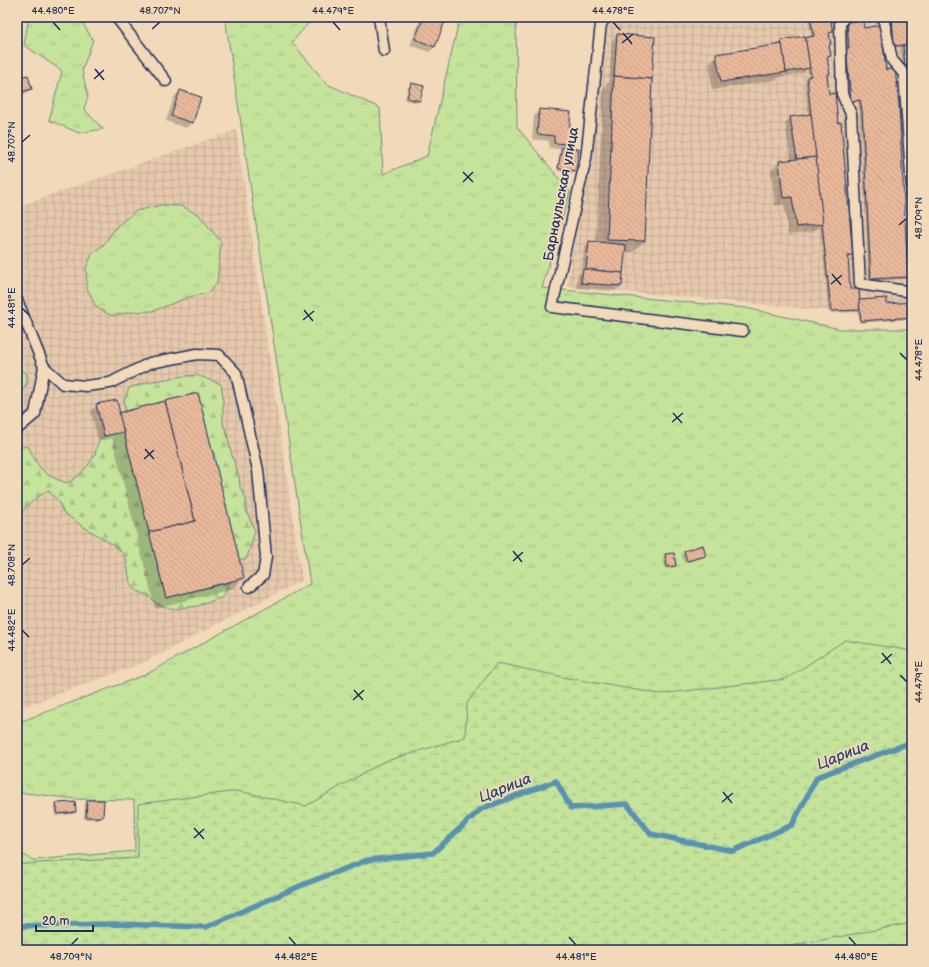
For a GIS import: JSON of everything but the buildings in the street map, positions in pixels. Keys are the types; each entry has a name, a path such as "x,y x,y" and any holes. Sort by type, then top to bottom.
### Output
{"lane":[{"path":"116,17 166,81"},
{"path":"380,17 384,51"},
{"name":"Барнаульская улица","path":"606,17 601,24 586,158 552,306 743,331"},
{"path":"844,17 840,24 842,94 851,114 860,284 912,292"},
{"path":"883,17 892,60 904,74 912,190"},
{"path":"17,300 44,367 63,384 86,386 110,384 150,363 197,354 219,355 236,373 258,470 266,557 263,575 249,587"},
{"path":"17,429 35,414 44,367"}],"shaded area":[{"path":"615,17 912,17 912,317 861,321 860,310 831,311 567,286 608,27"},
{"path":"236,130 302,580 143,663 17,709 17,207"}],"green space":[{"path":"29,17 79,17 93,40 82,70 88,97 84,109 103,129 79,133 49,120 62,71 24,45"},
{"path":"225,17 314,17 292,42 327,84 380,108 383,174 427,156 460,17 516,17 517,127 570,192 542,288 746,308 840,329 912,329 912,950 17,950 17,854 20,853 33,860 135,851 134,800 76,799 17,792 17,723 147,674 310,584"},
{"path":"161,205 181,206 199,215 221,242 217,284 208,293 189,297 153,311 131,312 112,316 96,307 87,288 86,268 92,254 103,245 117,226 136,211"},
{"path":"17,367 27,374 27,383 20,397 17,415"},
{"path":"196,375 221,384 223,397 223,423 239,477 240,487 246,498 246,510 255,531 247,558 239,560 198,393 126,411 124,401 129,388 145,383"},
{"path":"124,432 166,598 230,582 223,597 198,606 173,609 159,605 147,595 136,591 130,582 126,559 120,550 63,512 59,502 48,490 25,508 17,522 17,448 28,446 39,466 46,474 67,483 76,478 87,467 95,454 98,443 103,437 110,434"},
{"path":"845,640 912,651 912,923 769,950 17,950 17,865 138,858 138,804 238,791 306,806 383,762 465,737 467,703 497,663 568,678 660,694 786,679"}],"waterway":[{"name":"Царица","path":"17,926 114,924 206,927 307,883 368,860 433,853 481,809 556,781 571,808 627,804 651,834 733,851 792,825 817,777 912,742"}]}
